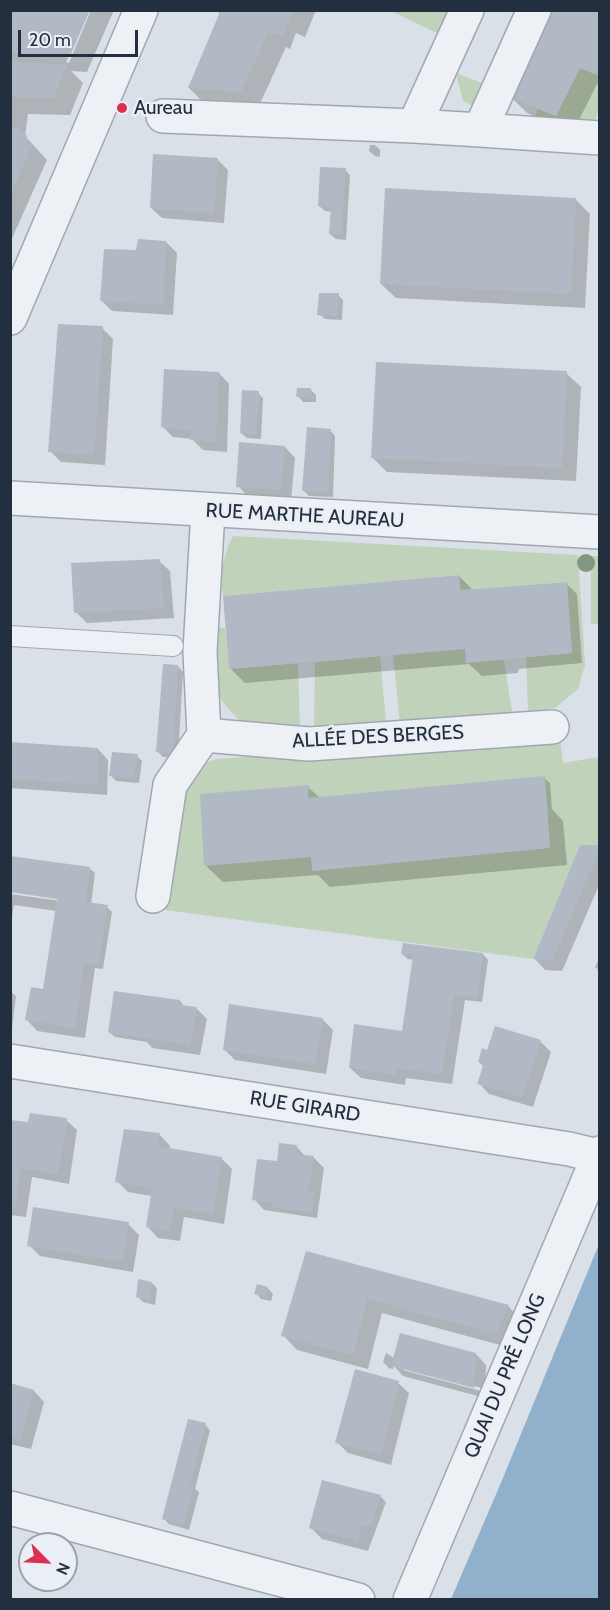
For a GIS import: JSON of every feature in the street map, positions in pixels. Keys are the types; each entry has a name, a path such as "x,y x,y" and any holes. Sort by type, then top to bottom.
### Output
{"street":[{"path":"10,318 141,10"},
{"path":"414,126 467,10"},
{"path":"480,130 534,10"},
{"path":"164,116 414,126 600,138"},
{"name":"RUE MARTHE AUREAU","path":"10,498 600,532"},
{"path":"153,896 170,786 204,735 200,652 208,510"},
{"name":"ALLÉE DES BERGES","path":"204,735 309,744 552,727"},
{"name":"RUE GIRARD","path":"10,1061 599,1154"},
{"name":"QUAI DU PRÉ LONG","path":"410,1599 599,1154"},
{"path":"10,1508 358,1599"}],"lane":[{"path":"10,636 173,646"}],"green space":[{"path":"391,11 448,11 439,34"},
{"path":"515,11 522,11 475,107 463,101 456,73 482,83"},
{"path":"580,68 599,76 599,109 593,126 536,116 537,109 556,116"},
{"path":"233,536 578,555 585,665 578,689 555,708 528,711 526,657 572,653 566,582 460,590 459,575 223,596 220,574"},
{"path":"591,556 599,556 600,624 591,624"},
{"path":"210,626 225,628 229,669 298,663 300,733 254,727 239,720 224,704 212,685"},
{"path":"465,649 504,659 512,712 400,724 393,655"},
{"path":"380,656 386,722 314,730 315,662"},
{"path":"559,732 563,763 599,757 599,845 580,845 533,959 165,910 179,791 191,768 217,759"}],"water":[{"path":"599,1244 599,1599 451,1599 500,1485"}],"building":[{"path":"10,10 90,10 70,56 10,53"},
{"path":"217,10 293,10 282,36 269,31 241,92 188,88 220,12"},
{"path":"544,10 600,10 600,76 580,68 556,116 508,96 543,34 536,30"},
{"path":"10,62 67,65 53,98 10,97"},
{"path":"10,128 19,128 27,136 26,144 33,144 10,195"},
{"path":"153,154 218,158 214,213 150,208"},
{"path":"320,167 346,168 341,235 329,234 331,207 318,206"},
{"path":"385,188 576,198 571,294 380,284"},
{"path":"138,239 166,241 163,305 100,301 104,249 136,250"},
{"path":"319,293 339,293 337,316 317,315"},
{"path":"58,324 103,326 94,455 48,452"},
{"path":"376,362 567,371 562,468 371,458"},
{"path":"164,369 219,372 216,442 190,440 192,431 161,427"},
{"path":"297,388 311,388 311,397 296,397"},
{"path":"242,390 259,391 256,434 240,433"},
{"path":"307,427 331,429 328,493 302,491"},
{"path":"239,442 285,446 281,490 236,487"},
{"path":"160,559 164,608 74,613 71,563"},
{"path":"459,575 460,590 567,582 572,653 466,663 465,649 229,669 223,596"},
{"path":"163,664 178,665 173,753 156,752"},
{"path":"10,742 98,748 97,785 10,779"},
{"path":"112,752 138,754 134,778 109,776"},
{"path":"545,776 550,848 312,871 311,857 204,866 200,794 309,785 308,798"},
{"path":"580,845 600,845 600,848 552,961 533,959"},
{"path":"10,856 90,867 86,902 108,905 98,964 84,962 75,1028 25,1020 31,987 43,989 57,899 10,892"},
{"path":"403,943 483,953 477,998 454,995 442,1074 396,1068 395,1075 349,1068 354,1024 402,1031 413,956 401,954"},
{"path":"114,991 180,1000 180,1005 197,1007 190,1045 108,1032"},
{"path":"229,1004 323,1018 315,1064 223,1050"},
{"path":"495,1026 541,1040 522,1097 477,1084 484,1063 478,1062 482,1048 487,1050"},
{"path":"30,1113 67,1118 58,1174 21,1168 15,1207 10,1207 10,1120 28,1122"},
{"path":"124,1129 160,1133 158,1146 222,1157 213,1214 174,1208 170,1231 146,1227 152,1188 115,1182"},
{"path":"279,1143 297,1145 296,1154 314,1156 308,1192 314,1192 312,1213 271,1207 272,1202 252,1200 257,1159 277,1161"},
{"path":"33,1207 129,1222 123,1262 27,1246"},
{"path":"306,1251 509,1305 496,1334 367,1299 353,1355 281,1336"},
{"path":"138,1279 152,1282 150,1301 136,1297"},
{"path":"257,1284 268,1287 266,1296 254,1294"},
{"path":"400,1333 476,1353 474,1388 391,1366"},
{"path":"355,1369 399,1381 381,1455 335,1443"},
{"path":"10,1383 34,1390 20,1440 10,1437"},
{"path":"188,1419 206,1423 190,1484 194,1485 184,1525 162,1519"},
{"path":"322,1480 381,1495 371,1526 362,1525 358,1541 309,1528"}],"place":[{"name":"Aureau","path":"122,108"}]}
